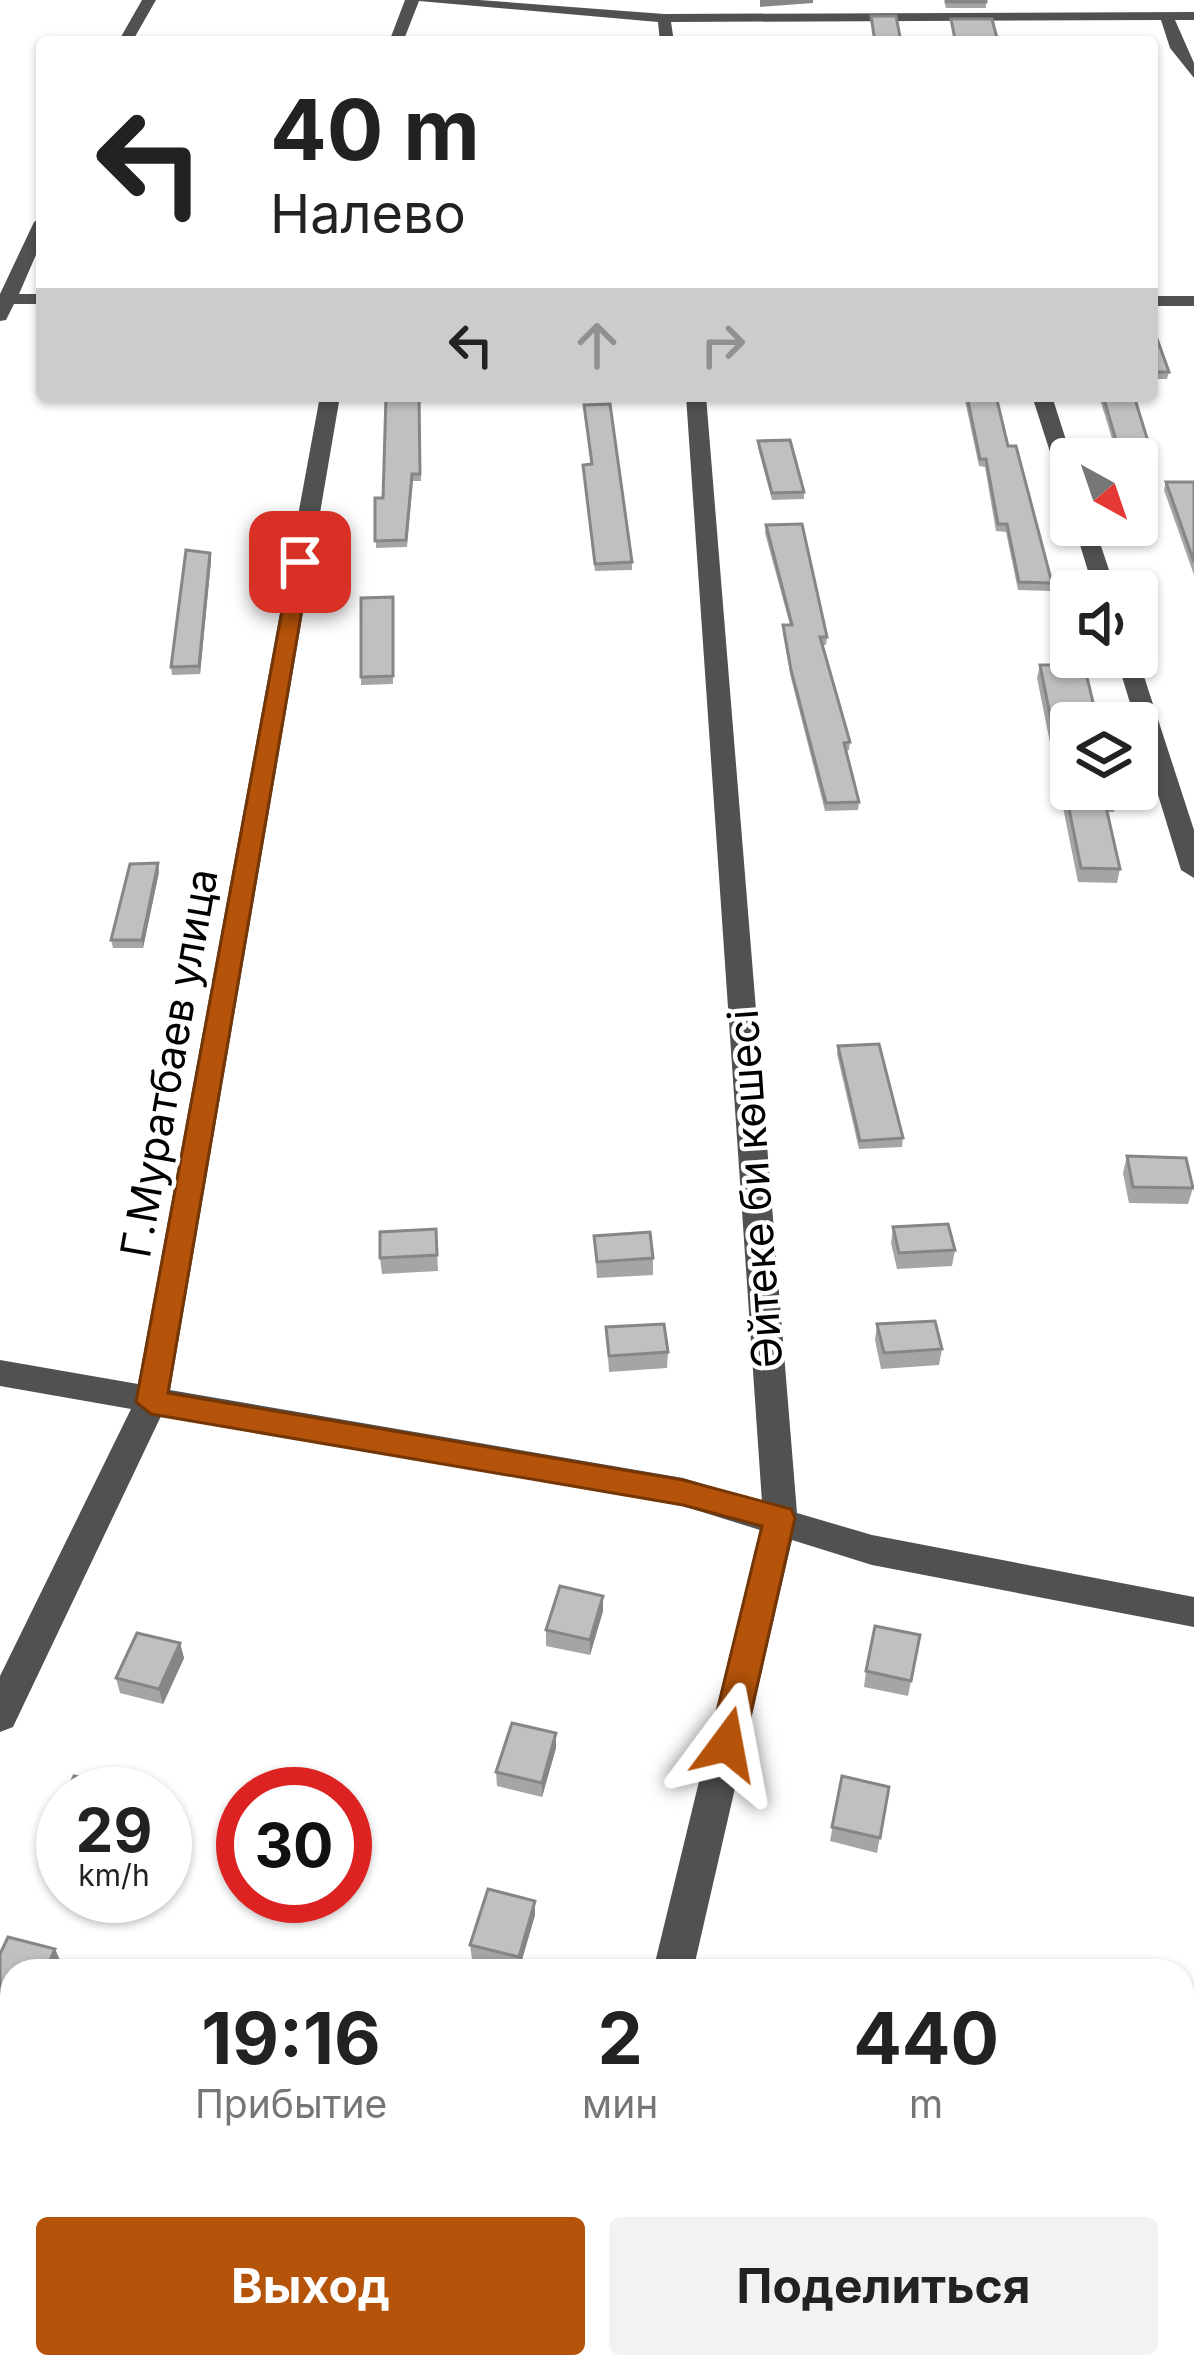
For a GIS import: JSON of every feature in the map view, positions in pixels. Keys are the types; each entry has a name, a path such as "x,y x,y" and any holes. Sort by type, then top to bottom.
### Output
{"street":[{"path":"128,36 149,0"},
{"path":"398,36 412,0"},
{"path":"425,0 664,18 1194,16"},
{"path":"735,17 740,0"},
{"path":"944,0 951,19"},
{"path":"1167,16 1177,48 1194,74"},
{"path":"664,18 666,36"},
{"path":"918,19 924,36"},
{"path":"2,304 36,234"},
{"path":"2,304 36,300"},
{"path":"1158,301 1194,301"},
{"name":"Г.Муратбаев улица","path":"0,1715 151,1402 329,402"},
{"name":"Әйтеке би көшесі","path":"676,1959 780,1518 696,402"},
{"path":"1044,402 1056,438"},
{"path":"1133,678 1194,870"},
{"path":"0,1372 683,1492 780,1518 872,1550 1194,1612"}],"building":[{"path":"871,16 896,16 900,36 874,36"},
{"path":"951,19 992,19 996,36 954,36"},
{"path":"1158,342 1169,372 1158,372"},
{"path":"386,402 419,402 420,474 412,474 406,540 375,541 375,498 383,498"},
{"path":"968,402 997,402 1008,446 1016,446 1050,583 1019,582 1007,524 998,524 986,459 980,459"},
{"path":"1105,402 1136,402 1147,438 1115,438"},
{"path":"610,404 632,562 595,564 583,465 592,464 584,405"},
{"path":"790,440 804,492 772,493 758,441"},
{"path":"1166,482 1194,482 1194,562"},
{"path":"802,524 827,637 820,637 850,742 844,743 859,802 826,803 791,670 783,625 792,625 766,525"},
{"path":"186,550 210,553 199,666 171,667"},
{"path":"393,597 393,676 361,677 361,598"},
{"path":"1040,665 1050,665 1050,678 1087,678 1093,702 1050,702 1050,715"},
{"path":"1069,810 1107,810 1120,869 1081,868"},
{"path":"158,863 142,940 111,940 130,864"},
{"path":"879,1044 903,1138 860,1141 838,1046"},
{"path":"1127,1156 1186,1158 1193,1188 1133,1187"},
{"path":"948,1224 955,1250 899,1253 893,1227"},
{"path":"436,1229 437,1255 380,1258 380,1232"},
{"path":"650,1232 653,1258 597,1262 594,1236"},
{"path":"935,1321 942,1349 884,1353 877,1324"},
{"path":"664,1324 668,1352 609,1356 606,1327"},
{"path":"560,1586 603,1596 590,1640 546,1630"},
{"path":"875,1626 920,1635 911,1681 866,1671"},
{"path":"137,1633 180,1643 159,1689 116,1678"},
{"path":"512,1723 556,1733 542,1783 496,1772"},
{"path":"842,1776 889,1787 880,1838 832,1827"},
{"path":"488,1889 535,1901 519,1957 470,1945"},
{"path":"8,1937 55,1949 50,1959 0,1959"}],"route":[{"path":"300,562 151,1402 683,1492 780,1518 727,1744"}]}
